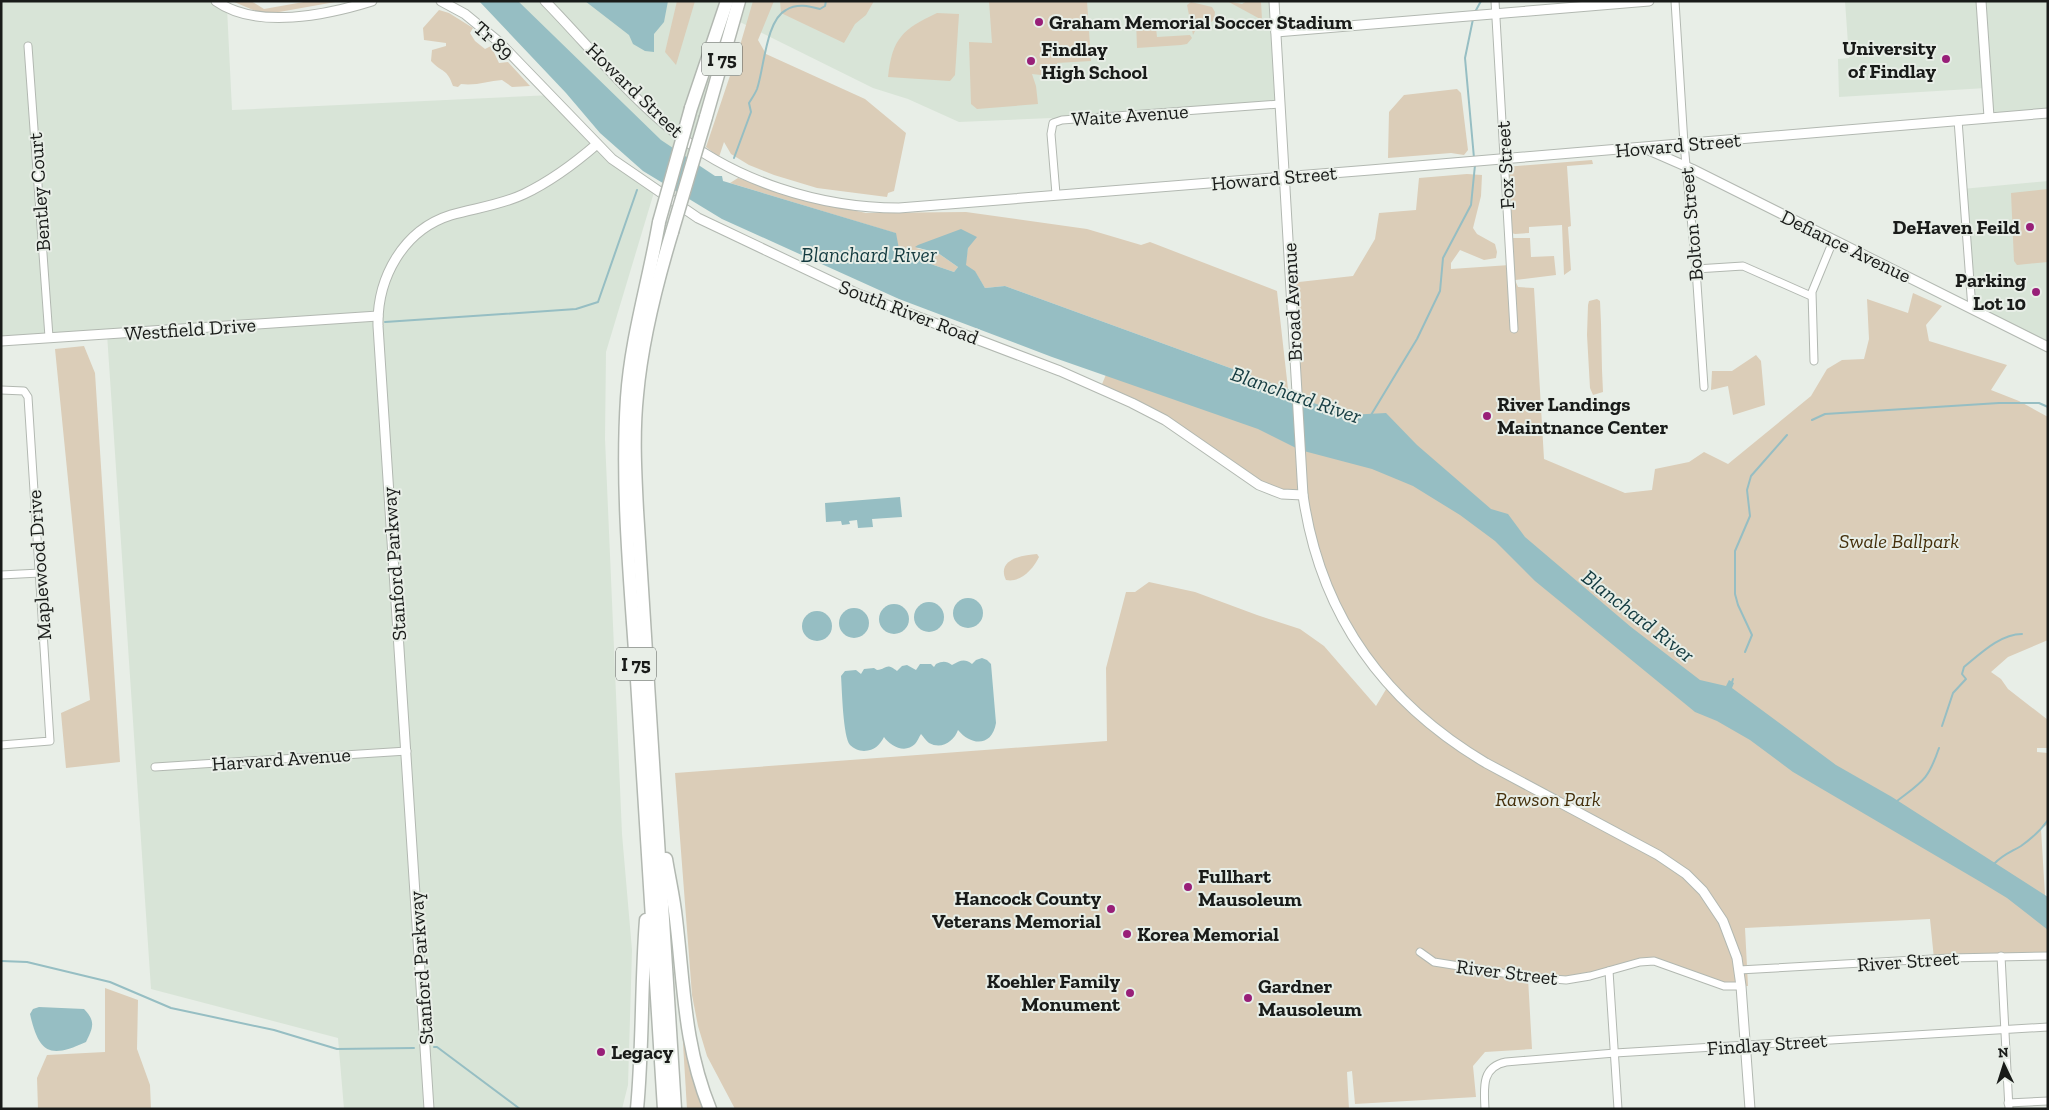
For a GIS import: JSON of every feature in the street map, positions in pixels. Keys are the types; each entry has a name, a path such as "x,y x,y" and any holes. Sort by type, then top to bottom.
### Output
{"highway":[{"name":"I 75","path":"664,1109 628,543 625,430 632,351 653,260 659,222 691,108 727,1"},
{"name":"I 75","path":"675,1109 636,510 635,437 637,396 643,347 655,294 739,1"},
{"path":"656,804 676,918 682,995 691,1048 698,1076 710,1109"},
{"path":"637,1109 642,1047 642,966 647,902 646,822"}],"street":[{"path":"216,1 241,13 272,17 326,13 372,1"},
{"name":"Tr 89","path":"441,1 465,14 481,26 542,85"},
{"name":"Howard Street","path":"544,1 636,97 673,131 704,152 754,179 812,197 869,207 899,208 1643,148 2048,113"},
{"name":"Broad Avenue","path":"1274,1 1303,495 1311,540 1328,591 1356,643 1388,686 1419,716 1461,748 1658,855 1686,874 1703,891 1723,921 1734,948 1739,970 1750,1109"},
{"name":"Fox Street","path":"1495,1 1514,329"},
{"path":"1276,32 1649,1"},
{"name":"Bolton Street","path":"1675,1 1684,144 1696,269 1704,387"},
{"path":"1981,1 1989,117"},
{"name":"Bentley Court","path":"28,46 49,337"},
{"name":"South River Road","path":"542,85 597,144 632,174 709,224 858,294 1060,371 1132,403 1165,420 1259,485 1282,494 1303,495"},
{"name":"Waite Avenue","path":"1056,194 1051,134 1052,122 1280,104"},
{"path":"1958,120 1972,309"},
{"name":"Stanford Parkway","path":"430,1109 378,316 380,296 390,268 404,247 423,230 449,216 497,204 524,194 563,172 597,144"},
{"name":"Defiance Avenue","path":"1643,148 1686,167 2048,347"},
{"path":"1814,360 1811,296 1833,241"},
{"path":"1696,269 1742,266 1811,296"},
{"name":"Westfield Drive","path":"1,340 378,316"},
{"name":"Maplewood Drive","path":"1,390 24,391 28,397 50,741 1,744"},
{"path":"1,575 40,573"},
{"name":"Harvard Avenue","path":"155,767 407,751"},
{"name":"River Street","path":"1420,952 1434,962 1528,978 1576,979 1640,962 1654,961 1724,986 1741,986"},
{"path":"2000,956 2009,1106 2048,1101"},
{"name":"River Street","path":"1739,970 2000,956 2048,956"},
{"path":"1609,971 1618,1109"},
{"name":"Findlay Street","path":"1485,1109 1484,1081 1496,1065 1506,1062 1615,1053 2048,1027"}],"shaded area":[{"path":"1,1 216,1 227,8 232,110 552,95 632,174 655,189 606,352 605,439 622,834 632,950 628,1085 622,1109 344,1109 338,1038 151,989 107,334 1,342"},
{"name":"Findlay High School","path":"495,1 1274,1 1280,104 1053,123 1052,118 959,122 908,99 873,88 734,19 689,172"},
{"name":"University of Findlay","path":"1845,1 2048,1 2048,113 1989,117 1986,88 1839,97 1838,59 1849,58"},
{"path":"2048,181 2048,346 1972,309 1962,189"}],"green space":[{"path":"232,1 251,1 264,9 309,1 341,1 279,12 258,12"},
{"path":"677,1 695,1 676,65 665,52"},
{"path":"753,1 774,1 758,40 766,54 865,99 906,133 894,191 888,193 887,197 817,188 749,165 731,154 724,142 719,157 706,147"},
{"path":"780,1 874,1 866,15 855,24 844,43 781,13"},
{"name":"Graham Memorial Soccer Stadium","path":"989,1 1087,1 1091,61 1057,63 1057,72 1050,72 1050,76 1032,74 1036,86 1038,104 977,109 971,104 969,42 992,43"},
{"path":"1227,1 1242,4 1247,1 1261,1 1262,20"},
{"path":"1191,2 1212,7 1215,12 1214,20 1198,25 1193,35 1187,5"},
{"path":"439,10 449,13 473,28 470,33 475,41 485,49 491,46 499,63 508,62 530,86 512,87 502,80 477,84 461,84 458,87 453,86 446,73 431,61 432,50 446,46 446,43 424,40 423,28"},
{"path":"937,13 959,14 955,75 950,81 888,77 893,53 901,36 916,24"},
{"path":"1155,19 1157,37 1190,35 1192,38 1187,44 1137,48 1136,20"},
{"path":"1457,89 1461,93 1468,150 1464,155 1451,153 1388,158 1389,112 1404,95"},
{"path":"1592,160 1593,164 1567,166 1571,226 1568,227 1571,270 1564,275 1562,225 1529,227 1529,233 1515,234 1508,232 1505,167"},
{"path":"1467,174 1482,175 1481,196 1473,228 1477,234 1495,244 1496,258 1484,260 1460,250 1451,263 1451,269 1510,265 1509,238 1530,238 1531,257 1554,256 1556,275 1515,280 1518,287 1534,288 1544,459 1625,493 1652,490 1655,469 1689,462 1704,452 1728,464 1811,396 1827,369 1842,360 1864,359 1869,339 1867,299 1908,313 1913,293 1942,306 1926,325 1929,341 2007,365 1991,390 2019,401 2048,417 2048,640 2008,657 1991,672 2001,679 2008,689 2048,720 2048,748 2037,748 2037,752 2048,753 2048,824 2041,829 2045,895 2041,902 2048,906 2048,956 1934,959 1930,919 1745,928 1748,986 1728,987 1654,961 1590,976 1528,978 1532,1049 1485,1052 1473,1066 1476,1097 1355,1104 1352,1071 1347,1072 1349,1109 735,1109 707,1056 698,1026 692,995 675,773 1107,741 1106,668 1126,592 1135,592 1149,582 1195,592 1300,629 1324,646 1376,706 1388,686 1345,626 1321,573 1303,495 1259,485 1165,420 1100,389 1115,353 1298,415 1290,283 1353,276 1375,239 1379,213 1416,210 1419,178"},
{"path":"738,178 797,198 866,213 966,212 1087,229 1141,245 1150,242 1277,291 1288,389 1005,286 985,288 975,272 965,265 968,248 916,248 938,253 958,267 954,272 922,261 899,249 895,233 730,183"},
{"name":"DeHaven Feild","path":"2048,189 2048,262 2017,265 2014,261 2011,193"},
{"path":"1597,299 1600,301 1603,392 1593,395 1590,388 1587,335 1588,305 1589,301"},
{"path":"84,346 95,373 120,762 66,768 61,713 90,700 55,349"},
{"path":"1756,355 1761,361 1765,405 1733,415 1728,386 1711,390 1712,371 1732,371"},
{"path":"1037,554 1039,557 1026,574 1017,579 1006,580 1004,573 1008,563 1018,557"},
{"path":"105,988 138,1000 137,1049 150,1085 151,1109 38,1109 37,1078 47,1055 105,1052"},
{"path":"682,1027 706,1109 687,1109"}],"water":[{"name":"Blanchard River","path":"479,1 518,1 661,140 715,176 722,176 723,181 896,233 899,249 922,261 954,272 958,267 938,253 915,247 961,229 977,237 968,248 966,265 975,271 985,288 1005,286 1288,389 1297,400 1305,400 1348,415 1386,413 1417,445 1491,509 1508,514 1525,537 1631,627 1700,680 1726,686 1729,680 1734,683 1732,688 1836,765 1892,797 2048,897 2048,930 2007,898 1793,772 1750,740 1717,721 1695,712 1535,581 1495,541 1460,515 1413,486 1372,469 1300,450 1258,429 1052,357 899,299 722,219 643,171 600,133 566,93"},
{"path":"585,1 668,1 664,22 654,34 654,52 645,51 633,44 629,35"},
{"path":"900,497 902,517 872,519 873,527 858,528 857,520 849,521 850,524 842,525 841,521 826,522 825,503"},
{"path":"968,598 979,602 983,613 979,624 968,628 957,624 953,613 957,602"},
{"path":"929,602 940,606 944,617 940,628 929,632 918,628 914,617 918,606"},
{"path":"894,604 905,608 909,619 905,630 894,634 883,630 879,619 883,608"},
{"path":"854,608 865,612 869,623 865,634 854,638 843,634 839,623 843,612"},
{"path":"817,611 828,615 832,626 828,637 817,641 806,637 802,626 806,615"},
{"path":"982,658 991,664 996,723 994,731 986,740 980,742 969,739 958,730 954,738 943,745 929,743 921,734 915,744 902,749 894,746 884,737 871,750 858,750 850,745 844,723 842,701 841,676 845,671 856,670 861,674 864,669 874,668 877,670 888,666 897,671 902,666 907,665 916,670 920,664 931,664 934,667 941,662 952,665 964,661 972,664"},
{"path":"39,1007 84,1009 92,1021 86,1042 63,1050 54,1051 48,1049 37,1037 30,1014 33,1009"}],"waterway":[{"path":"734,158 751,112 749,103 757,89 770,34 779,15 794,6 820,9 825,6 826,1"},
{"path":"1475,12 1481,1"},
{"path":"1473,19 1465,58 1474,158"},
{"path":"1371,415 1417,339 1440,291 1443,258 1471,205 1475,165"},
{"path":"385,322 576,309 598,302 637,190"},
{"path":"1812,420 1825,414 1999,403 2039,403 2048,407"},
{"path":"1745,652 1752,635 1735,594 1735,551 1750,516 1747,490 1751,476 1787,435"},
{"path":"1942,726 1953,693 1966,679 1962,674 1964,667 1998,641 2006,637 2022,634"},
{"path":"1897,801 1928,774 1939,748"},
{"path":"1994,864 2003,856 2021,846 2039,831 2048,820"},
{"path":"1,961 27,962 110,982 171,1008 274,1030 337,1049 414,1048"},
{"path":"434,1047 437,1047 520,1109"}],"place":[{"name":"Graham Memorial Soccer Stadium","path":"1039,22"},
{"name":"University of Findlay","path":"1946,59"},
{"name":"Findlay High School","path":"1031,61"},
{"name":"DeHaven Feild","path":"2030,227"},
{"name":"Parking Lot 10","path":"2036,292"},
{"name":"River Landings Maintnance Center","path":"1487,416"},
{"name":"Fullhart Mausoleum","path":"1188,887"},
{"name":"Hancock County Veterans Memorial","path":"1111,909"},
{"name":"Korea Memorial","path":"1127,934"},
{"name":"Koehler Family Monument","path":"1130,993"},
{"name":"Gardner Mausoleum","path":"1248,998"},
{"name":"Legacy","path":"601,1052"}],"park label":[{"name":"Swale Ballpark","path":"1899,541"},
{"name":"Rawson Park","path":"1548,799"}]}
